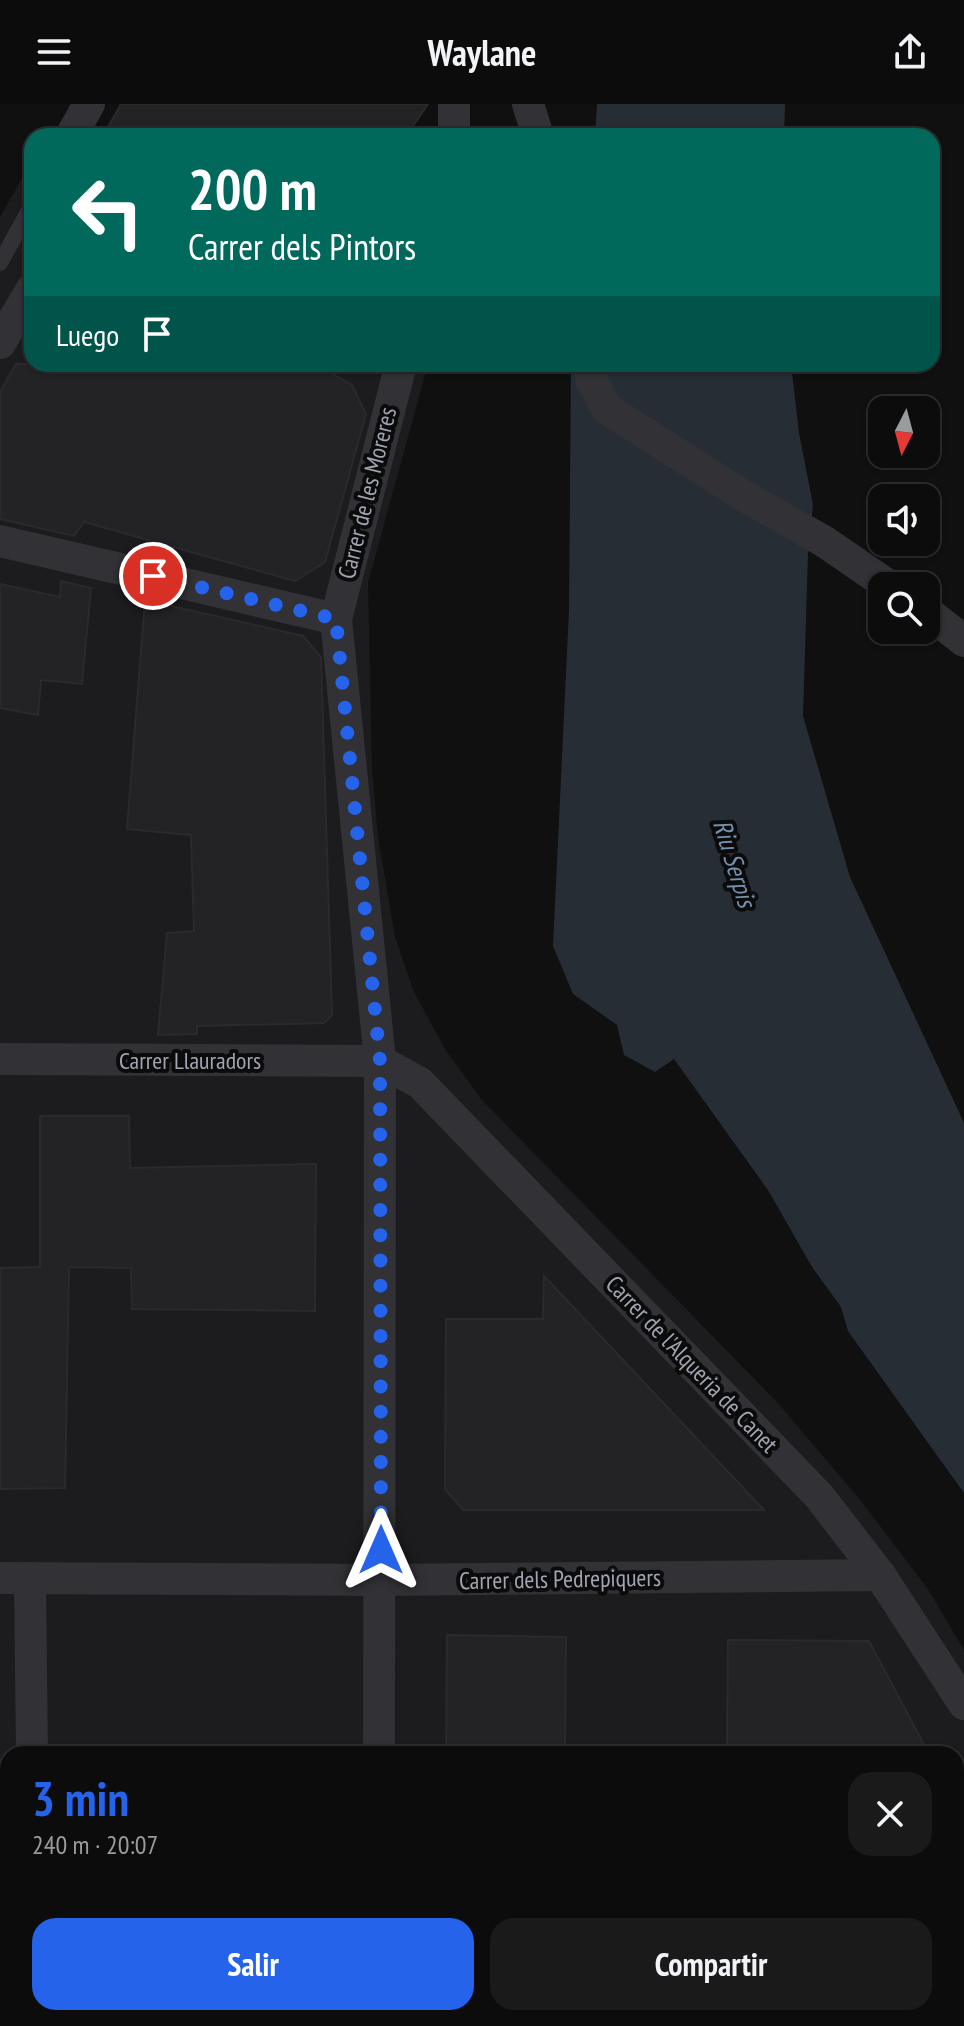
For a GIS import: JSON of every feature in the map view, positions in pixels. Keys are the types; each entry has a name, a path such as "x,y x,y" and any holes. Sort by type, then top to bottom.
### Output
{"street":[{"path":"76,128 89,104"},
{"path":"454,104 454,128"},
{"path":"528,104 536,128"},
{"path":"0,343 24,302"},
{"name":"Carrer de les Moreres","path":"379,1746 380,1061 336,619 391,372"},
{"path":"591,372 591,379 607,409 868,572"},
{"path":"0,541 336,619"},
{"path":"940,622 964,641"},
{"name":"Carrer Llauradors","path":"0,1059 380,1061"},
{"name":"Carrer de l'Alqueria de Canet","path":"380,1061 420,1083 819,1496 880,1575 964,1704"},
{"name":"Carrer dels Pedrepiquers","path":"15,1578 381,1580 880,1575"},
{"path":"15,1578 31,1746"}],"lane":[{"path":"0,263 24,220"}],"shaded area":[{"path":"24,175 24,372 426,372 368,583 372,769 378,837 395,937 414,992 445,1049 481,1099 777,1402 861,1501 928,1589 964,1650 964,1746 0,1746 0,217"}],"water":[{"path":"597,104 785,104 784,128 596,128"},
{"name":"Riu Serpis","path":"571,372 792,372 799,433 813,505 808,553 803,716 850,877 964,1123 964,1493 848,1331 841,1307 812,1267 768,1190 674,1059 655,1072 624,1055 617,1025 573,994 553,946 569,610"}],"building":[{"path":"121,104 428,104 412,128 108,128"},
{"path":"16,364 24,364 24,372 329,372 352,385 366,414 325,562 295,581 84,522 74,536 0,519 0,392"},
{"path":"61,581 91,588 82,684 41,680 38,715 0,708 0,584 60,597"},
{"path":"145,600 303,636 321,657 332,1015 324,1023 197,1026 197,1034 158,1035 167,933 194,931 191,835 127,829"},
{"path":"40,1116 129,1116 130,1168 316,1164 315,1311 132,1309 131,1268 69,1267 65,1488 0,1489 0,1268 40,1267"},
{"path":"544,1276 764,1510 463,1510 445,1489 446,1319 543,1319"},
{"path":"447,1635 566,1637 565,1746 446,1746"},
{"path":"728,1640 869,1641 925,1746 727,1746"}],"route":[{"path":"153,576 336,619 380,1061 381,1550"}]}
